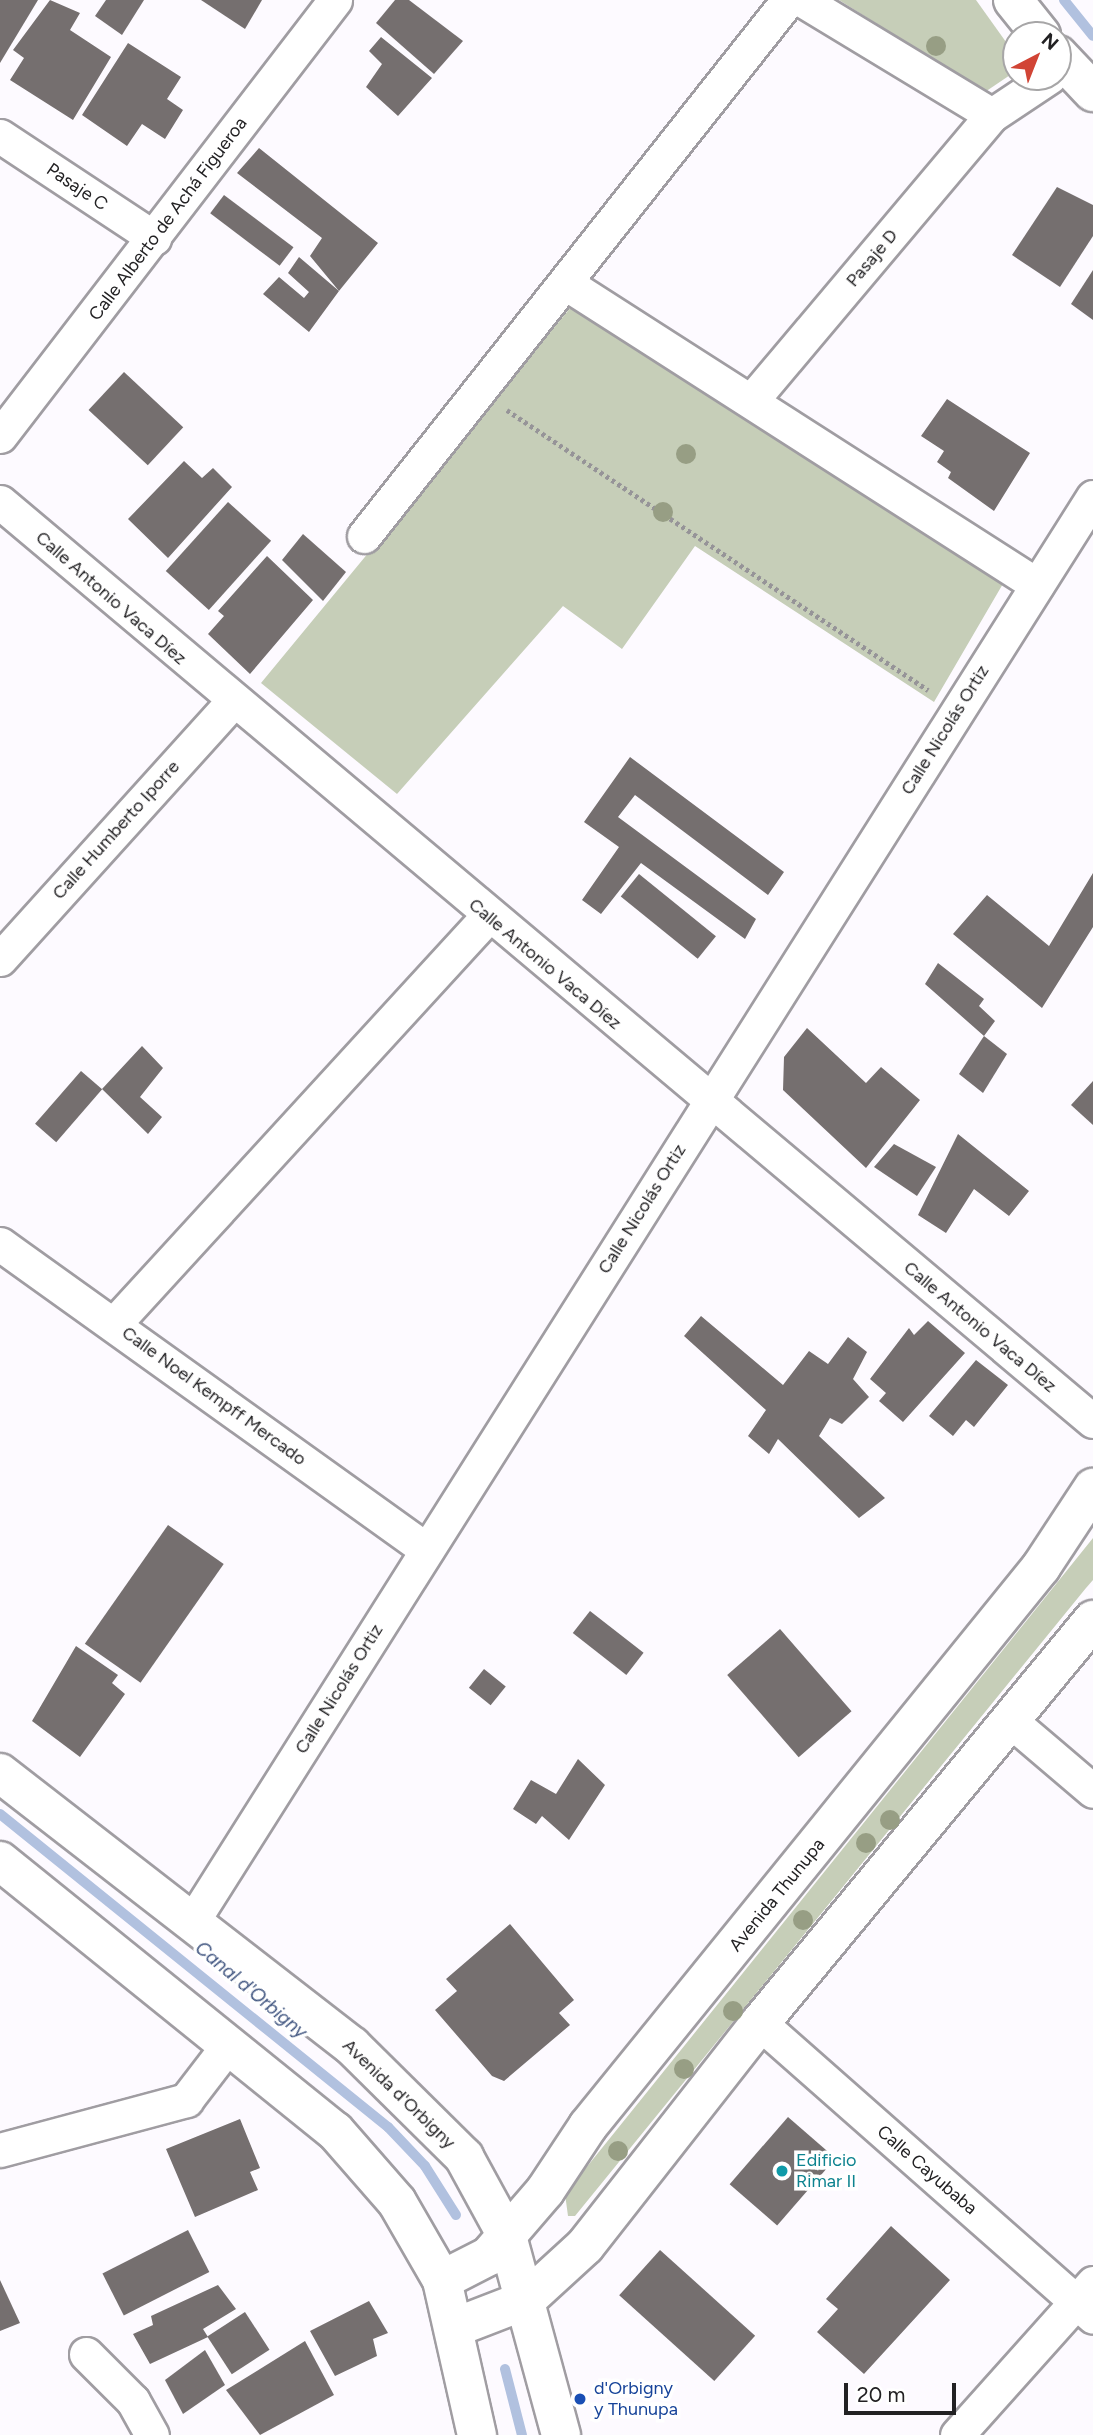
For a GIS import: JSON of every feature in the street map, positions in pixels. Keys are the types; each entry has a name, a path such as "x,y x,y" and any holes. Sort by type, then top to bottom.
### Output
{"street":[{"name":"Calle Alberto de Achá Figueroa","path":"0,436 335,0"},
{"path":"364,536 567,284 788,0"},
{"path":"802,0 992,115"},
{"path":"1013,0 1030,21"},
{"name":"Pasaje D","path":"751,401 992,115 1033,91"},
{"name":"Pasaje C","path":"0,136 154,238"},
{"path":"567,284 1037,585"},
{"name":"Calle Nicolás Ortiz","path":"192,1922 1093,497"},
{"name":"Calle Antonio Vaca Díez","path":"0,502 232,702 1093,1421"},
{"name":"Calle Humberto Iporre","path":"0,958 232,702"},
{"path":"114,1324 488,916"},
{"name":"Calle Noel Kempff Mercado","path":"0,1244 427,1550"},
{"name":"Avenida Thunupa","path":"442,2280 465,2272 507,2236 588,2126 1041,1567 1093,1489"},
{"path":"456,2327 526,2300 585,2246 760,2023 1013,1722 1093,1620"},
{"path":"1013,1722 1093,1791"},
{"name":"Avenida d'Orbigny","path":"0,1773 352,2046 420,2109 464,2157 507,2236 561,2435"},
{"path":"0,1861 335,2131 397,2202 442,2280 456,2327 477,2435"},
{"name":"Calle Cayubaba","path":"760,2023 1087,2300"},
{"path":"0,2150 186,2100 229,2044"},
{"path":"957,2435 1087,2300"},
{"path":"86,2354 133,2401 152,2435"}],"path":[{"path":"480,392 958,710"}],"green space":[{"path":"839,0 976,0 1002,36 1002,80 985,92"},
{"path":"571,307 1004,582 934,702 695,546 622,649 563,606 397,794 261,683"},
{"path":"1093,1538 1093,1580 575,2216 568,2216 565,2194"}],"building":[{"path":"0,0 38,0 0,63"},
{"path":"50,0 80,13 70,30 111,57 73,120 10,80 24,58 13,50"},
{"path":"106,0 144,0 122,35 95,16"},
{"path":"201,0 262,0 245,29"},
{"path":"395,0 409,0 463,41 434,74 376,23"},
{"path":"381,37 432,78 398,116 366,87 382,64 369,51"},
{"path":"128,43 181,77 167,99 183,110 165,139 142,124 127,146 82,115"},
{"path":"259,148 378,243 339,291 310,256 322,238 237,173"},
{"path":"1057,187 1093,205 1093,236 1060,287 1012,255"},
{"path":"224,195 293,247 280,266 210,213"},
{"path":"299,257 339,291 309,332 263,294 279,277 304,298 309,292 288,273"},
{"path":"1093,270 1093,320 1071,304"},
{"path":"124,372 183,427 148,465 89,410"},
{"path":"947,399 1030,453 994,511 948,478 951,472 937,462 944,451 921,436"},
{"path":"184,461 202,478 213,468 232,487 168,558 128,519"},
{"path":"228,502 271,541 209,610 166,571"},
{"path":"303,534 346,572 323,601 282,560"},
{"path":"267,556 313,600 250,674 208,634 224,616 218,611"},
{"path":"630,757 784,872 768,895 635,795 618,817 756,919 745,939 641,863 601,914 582,900 619,847 584,822"},
{"path":"1093,873 1093,927 1042,1008 953,934 987,895 1049,946"},
{"path":"639,874 716,936 698,959 621,897"},
{"path":"938,963 984,999 979,1006 995,1021 984,1036 925,984"},
{"path":"807,1028 866,1083 881,1067 920,1100 866,1168 783,1090 784,1057"},
{"path":"984,1036 1007,1054 983,1093 959,1074"},
{"path":"142,1046 163,1068 140,1097 162,1117 148,1134 102,1089"},
{"path":"81,1071 102,1089 56,1142 35,1124"},
{"path":"1093,1081 1093,1125 1071,1105"},
{"path":"958,1134 1029,1191 1009,1216 974,1189 946,1233 918,1215"},
{"path":"894,1144 936,1167 917,1196 874,1167"},
{"path":"701,1316 783,1385 809,1351 828,1364 848,1337 867,1352 853,1379 869,1397 842,1424 830,1418 819,1436 885,1498 859,1518 778,1439 769,1454 748,1436 766,1410 684,1336"},
{"path":"928,1321 965,1353 903,1422 879,1401 886,1393 870,1379 909,1328 914,1335"},
{"path":"976,1360 1008,1385 974,1427 966,1420 953,1436 929,1416"},
{"path":"168,1525 224,1564 141,1683 85,1644"},
{"path":"590,1611 644,1653 626,1675 573,1633"},
{"path":"780,1629 852,1711 799,1757 727,1675"},
{"path":"76,1646 118,1675 112,1683 125,1694 80,1757 32,1721"},
{"path":"484,1669 506,1687 491,1705 469,1688"},
{"path":"578,1759 605,1785 569,1840 542,1816 536,1824 513,1809 531,1780 556,1794"},
{"path":"510,1924 574,2000 559,2013 570,2025 504,2081 492,2076 435,2010 457,1991 446,1979"},
{"name":"Edificio Rimar II","path":"788,2117 836,2158 777,2226 730,2184"},
{"path":"240,2119 260,2168 250,2172 258,2190 195,2217 166,2149"},
{"path":"891,2226 950,2280 864,2374 817,2332 838,2309 826,2299"},
{"path":"188,2230 209,2272 124,2315 102,2274"},
{"path":"660,2250 755,2336 714,2381 619,2295"},
{"path":"0,2280 20,2323 0,2331"},
{"path":"218,2285 236,2309 203,2329 208,2337 150,2364 133,2334 153,2325 151,2316"},
{"path":"369,2301 388,2333 373,2339 377,2356 335,2376 310,2331"},
{"path":"245,2312 270,2350 232,2374 207,2337"},
{"path":"305,2341 334,2395 260,2435 226,2390"},
{"path":"205,2350 225,2385 183,2414 165,2380"}],"waterway":[{"path":"1064,0 1093,36"},
{"name":"Canal d'Orbigny","path":"0,1814 388,2127 425,2166 456,2215"},
{"name":"Canal d'Orbigny","path":"505,2369 522,2435"}],"place":[{"name":"Edificio Rimar II","path":"782,2171"},
{"name":"d'Orbigny y Thunupa","path":"580,2399"}]}
